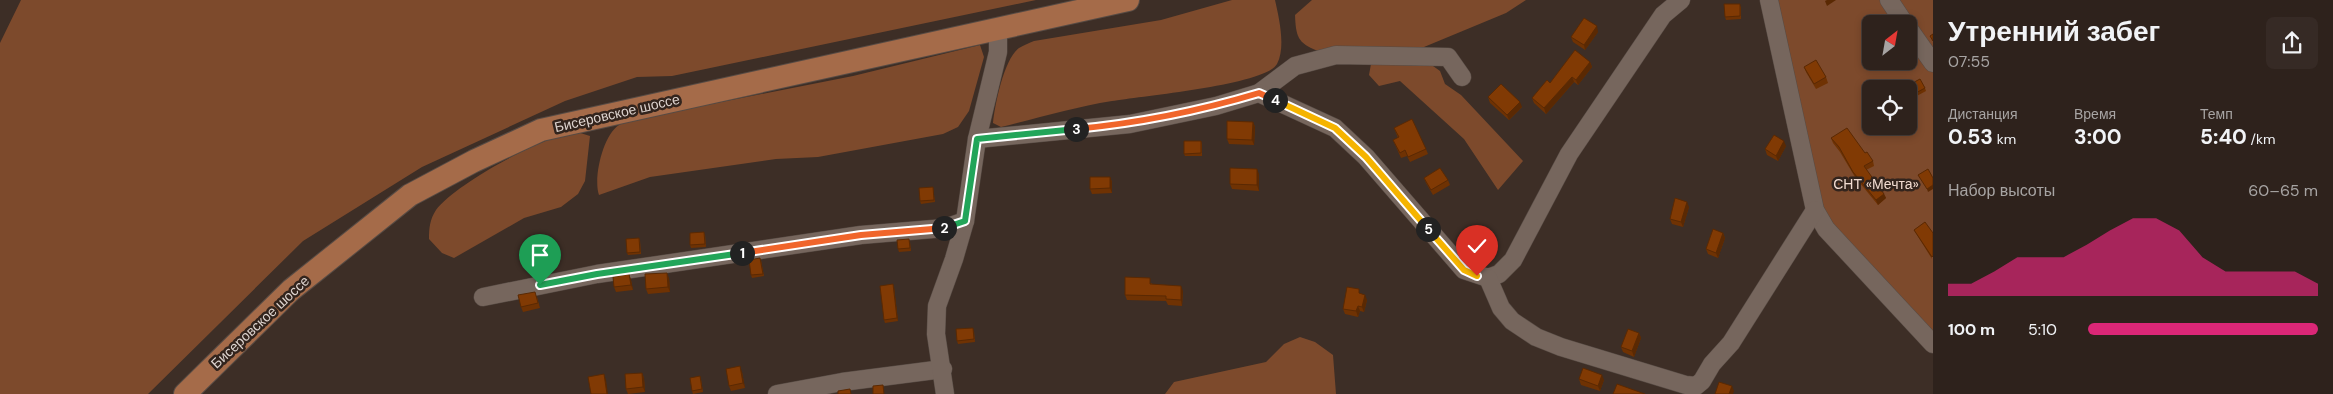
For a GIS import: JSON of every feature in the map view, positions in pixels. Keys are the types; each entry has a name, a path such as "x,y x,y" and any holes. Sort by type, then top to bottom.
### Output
{"main road":[{"name":"Бисеровское шоссе","path":"185,394 291,290 410,196 508,144 541,130 1128,0"}],"street":[{"path":"1259,93 1335,128 1366,157 1464,270 1488,278 1499,274 1513,260 1569,154 1663,15 1681,0"},
{"path":"1768,0 1816,210 1826,229 1933,344"},
{"path":"1889,0 1899,15"},
{"path":"945,394 943,369 936,334 937,306 965,221 977,139 998,52 998,28"},
{"path":"1918,42 1933,63"},
{"path":"977,139 1130,124 1216,106 1259,93 1295,66 1336,56 1448,57 1462,77"},
{"path":"1488,278 1501,308 1512,321 1536,337 1560,347 1686,385 1696,386 1731,343 1816,210"},
{"path":"483,297 597,274 861,235 945,228 965,221"},
{"path":"777,394 842,382 943,369"}],"green space":[{"path":"21,0 1036,0 672,76 637,77 565,101 422,167 303,241 148,394 0,394 0,43"},
{"path":"1232,0 1275,0 1281,32 1281,49 1277,64 1268,71 1227,84 1098,103 1001,127 993,123 998,94 1005,72 1009,62 1019,48 1034,41 1161,20"},
{"path":"1312,0 1526,0 1506,13 1424,47 1318,51 1302,42 1296,28 1295,15"},
{"name":"СНТ «Мечта»","path":"1778,0 1933,0 1933,338 1830,225 1813,184"},
{"path":"980,45 984,57 969,111 958,127 943,134 818,157 776,159 650,177 599,195 597,188 598,168 604,147 613,130 626,122 853,76"},
{"path":"1371,64 1433,66 1440,71 1445,84 1461,95 1523,161 1498,190 1464,139 1400,81 1379,86 1369,75"},
{"path":"577,132 590,136 585,181 578,194 561,207 524,218 454,258 442,253 429,239 430,224 436,210 446,199 462,187 481,174 524,151 545,141"},
{"path":"1300,337 1315,342 1333,355 1336,394 1165,394 1174,382 1266,362 1284,344"}],"building":[{"path":"1724,4 1740,4 1740,16 1725,17"},
{"path":"1584,18 1597,26 1584,45 1571,37"},
{"path":"1575,50 1590,62 1576,80 1572,77 1544,108 1532,98 1547,80 1550,83"},
{"path":"1816,60 1826,77 1814,84 1804,67"},
{"path":"1920,79 1925,88 1917,92 1917,81"},
{"path":"1501,84 1520,102 1507,115 1488,97"},
{"path":"1412,119 1426,149 1408,157 1405,150 1400,153 1393,140 1399,137 1394,128"},
{"path":"1227,121 1253,122 1252,140 1227,139"},
{"path":"1847,128 1873,161 1864,166 1884,194 1876,200 1853,172 1839,147 1831,138"},
{"path":"1774,135 1784,141 1776,156 1765,149"},
{"path":"1184,141 1201,141 1201,153 1184,154"},
{"path":"1230,168 1257,169 1257,185 1230,184"},
{"path":"1440,168 1448,180 1431,190 1424,178"},
{"path":"1928,169 1933,178 1933,185 1927,189 1918,175"},
{"path":"1090,177 1110,177 1110,188 1090,189"},
{"path":"933,187 934,200 920,201 919,188"},
{"path":"1675,198 1687,202 1681,222 1670,219"},
{"path":"1925,222 1933,233 1932,257 1914,230"},
{"path":"1713,229 1723,233 1716,253 1706,249"},
{"path":"704,232 705,244 690,245 690,233"},
{"path":"639,238 640,252 627,253 626,239"},
{"path":"909,239 910,248 898,249 897,240"},
{"path":"760,258 763,274 751,275 749,260"},
{"path":"667,273 668,287 646,289 645,274"},
{"path":"629,274 631,285 614,287 613,277"},
{"path":"1125,277 1150,278 1150,284 1181,286 1181,300 1166,299 1166,296 1125,295"},
{"path":"893,284 897,318 884,320 880,286"},
{"path":"1347,287 1359,289 1359,293 1365,295 1362,307 1358,306 1356,311 1343,309"},
{"path":"535,292 538,303 521,307 518,295"},
{"path":"973,328 974,339 957,341 956,329"},
{"path":"1628,329 1639,333 1632,351 1621,347"},
{"path":"740,366 743,383 729,386 726,369"},
{"path":"1583,368 1602,375 1598,386 1579,379"},
{"path":"642,373 643,387 626,389 625,374"},
{"path":"604,374 607,394 591,394 588,377"},
{"path":"700,376 702,389 692,391 690,378"},
{"path":"1719,382 1732,386 1729,394 1715,394"},
{"path":"1617,384 1645,394 1613,394"},
{"path":"883,385 884,394 873,394 873,386"},
{"path":"850,389 851,394 838,394 838,391"}],"route":[{"path":"540,285 597,274 861,235 945,228 965,221 977,139 1130,124 1216,106 1259,93 1335,128 1366,157 1464,270 1477,276"}]}
